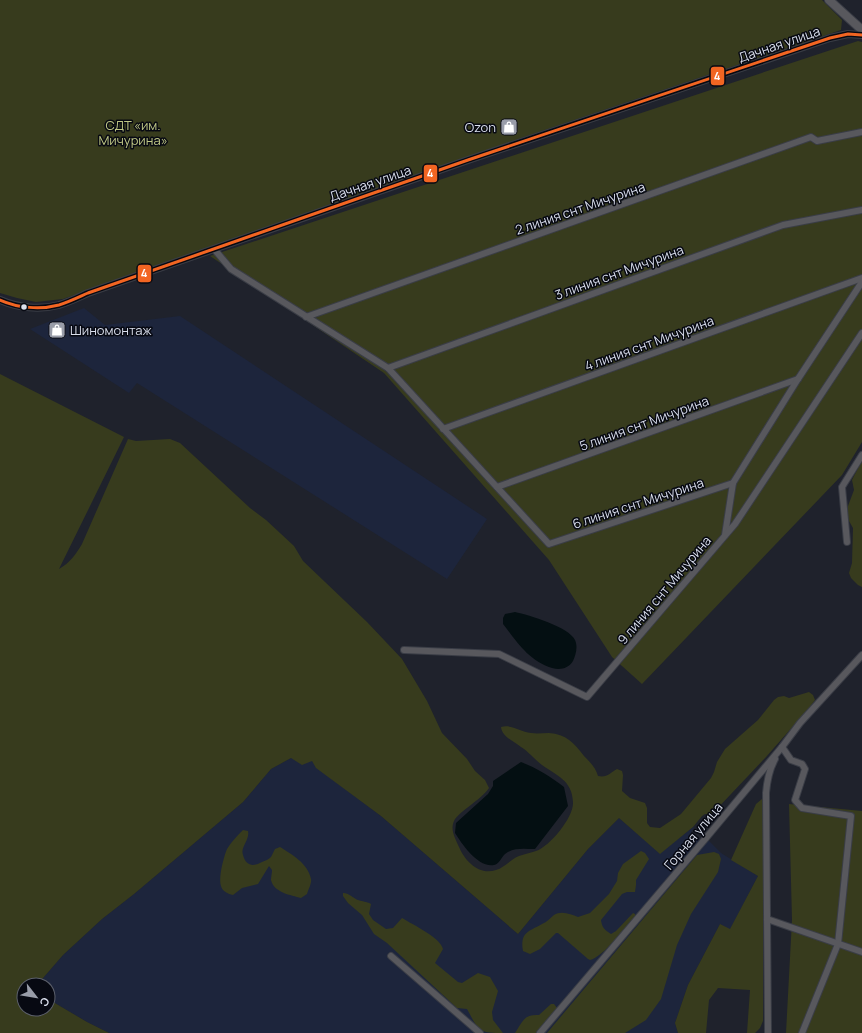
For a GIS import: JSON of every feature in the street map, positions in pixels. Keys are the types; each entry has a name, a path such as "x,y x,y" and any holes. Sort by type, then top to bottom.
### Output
{"street":[{"path":"829,0 862,30"},
{"name":"Дачная улица","path":"0,300 6,303 33,308 59,305 88,293 468,160 830,38 848,34 862,35"},
{"name":"2 линия снт Мичурина","path":"306,317 811,137 817,141 862,132"},
{"name":"3 линия снт Мичурина","path":"388,368 783,225 862,210"},
{"path":"214,249 231,269 388,368 497,487"},
{"name":"4 линия снт Мичурина","path":"443,429 862,278"},
{"path":"725,535 734,483 798,380 862,282"},
{"name":"9 линия снт Мичурина","path":"404,650 499,654 587,697 735,524 862,333"},
{"name":"5 линия снт Мичурина","path":"497,487 798,380"},
{"path":"847,542 842,487 862,455"},
{"name":"6 линия снт Мичурина","path":"497,487 549,544 734,483"},
{"name":"Горная улица","path":"540,1033 782,748 800,723 862,654"},
{"path":"768,1033 767,780 771,766 782,748 790,760 802,764 805,769 795,800 802,808 851,816 838,944 802,1033"},
{"path":"767,919 862,952"},
{"path":"391,956 480,1033"}],"shaded area":[{"path":"84,308 105,325 180,316 487,519 447,579 137,383 129,393 30,329"},
{"path":"515,612 548,622 571,635 576,642 576,648 575,656 571,664 561,669 555,669 544,665 530,656 503,624 505,614"},
{"path":"291,758 312,761 332,779 381,816 518,934 588,849 619,818 660,853 693,827 694,828 691,832 700,840 704,836 721,853 758,876 730,930 720,924 688,985 675,1023 678,1033 109,1033 56,1004 56,977 44,977 63,955 102,919 243,802 271,769"},
{"path":"521,762 544,773 564,787 568,806 535,849 512,850 505,854 499,862 494,865 482,863 471,854 455,833 456,823 488,794 493,786 493,781"}],"green space":[{"name":"СДТ «им. Мичурина»","path":"0,0 822,0 842,20 841,30 527,136 63,299 36,302 0,293"},
{"path":"858,41 862,42 862,442 842,475 642,684 612,657 549,560 384,373 210,256"},
{"path":"0,374 124,437 59,569 72,558 82,544 128,439 136,441 170,439 180,443 250,508 266,520 294,546 303,561 367,622 402,659 427,701 442,733 467,759 475,771 485,780 489,788 481,797 456,817 453,824 454,834 462,852 469,862 478,869 484,871 496,870 516,857 542,848 554,837 565,823 570,815 573,802 570,788 563,779 539,763 524,749 506,736 501,727 512,727 527,732 549,733 565,737 577,747 591,763 598,776 606,776 617,769 622,771 622,791 630,798 645,803 647,808 647,823 650,827 660,828 681,814 711,778 717,762 725,749 758,720 774,700 778,697 784,696 789,698 809,692 813,695 815,700 809,708 766,757 714,812 710,815 705,814 702,816 693,827 660,854 619,818 588,849 518,934 381,816 316,768 312,761 302,765 291,758 271,769 243,802 102,919 63,955 44,977 16,977 16,1017 56,1017 56,1004 109,1033 0,1033"},
{"path":"862,461 862,587 851,578 849,573 852,563 853,528 845,514 854,490 852,480"},
{"path":"762,799 763,1021 760,1028 755,1033 747,1033 750,990 718,988 709,1000 706,1033 678,1033 675,1023 688,985 720,924 730,929 758,876 731,860 756,804"},
{"path":"789,804 862,811 862,1033 786,1033 792,920"},
{"path":"243,830 248,831 248,837 242,852 244,859 248,863 253,865 267,860 271,857 275,849 280,847 303,864 309,873 311,881 307,894 301,898 279,891 271,880 272,870 269,866 258,884 242,888 233,895 224,891 221,886 220,878 224,857 229,846"},
{"path":"641,851 645,853 649,859 636,880 635,892 627,892 622,894 601,920 604,928 611,934 616,931 633,913 635,916 601,954 590,960 558,933 556,933 540,949 530,954 523,951 522,945 526,933 554,915 563,913 578,917 590,913 609,894 617,881 618,873 623,864"},
{"path":"714,852 719,854 721,859 718,872 691,914 677,945 661,999 646,1020 625,1033 547,1033 697,855"},
{"path":"343,893 371,904 369,914 373,920 386,929 393,928 402,918 432,936 437,940 443,949 435,963 458,982 462,983 478,973 490,977 498,991 492,1012 493,1020 503,1033 489,1032 480,1029 474,1022 467,1009 457,1008 387,943 374,934 362,915 348,903 343,896"},
{"path":"551,1004 554,1004 557,1008 555,1013 537,1033 515,1033 524,1019 530,1016 539,1015"}],"transit line":[{"name":"4","path":"0,300 14,305 37,308 59,305 88,293 468,160 830,38 848,34 862,35"}],"place":[{"name":"Ozon","path":"509,127"},
{"name":"Шиномонтаж","path":"57,330"}]}
